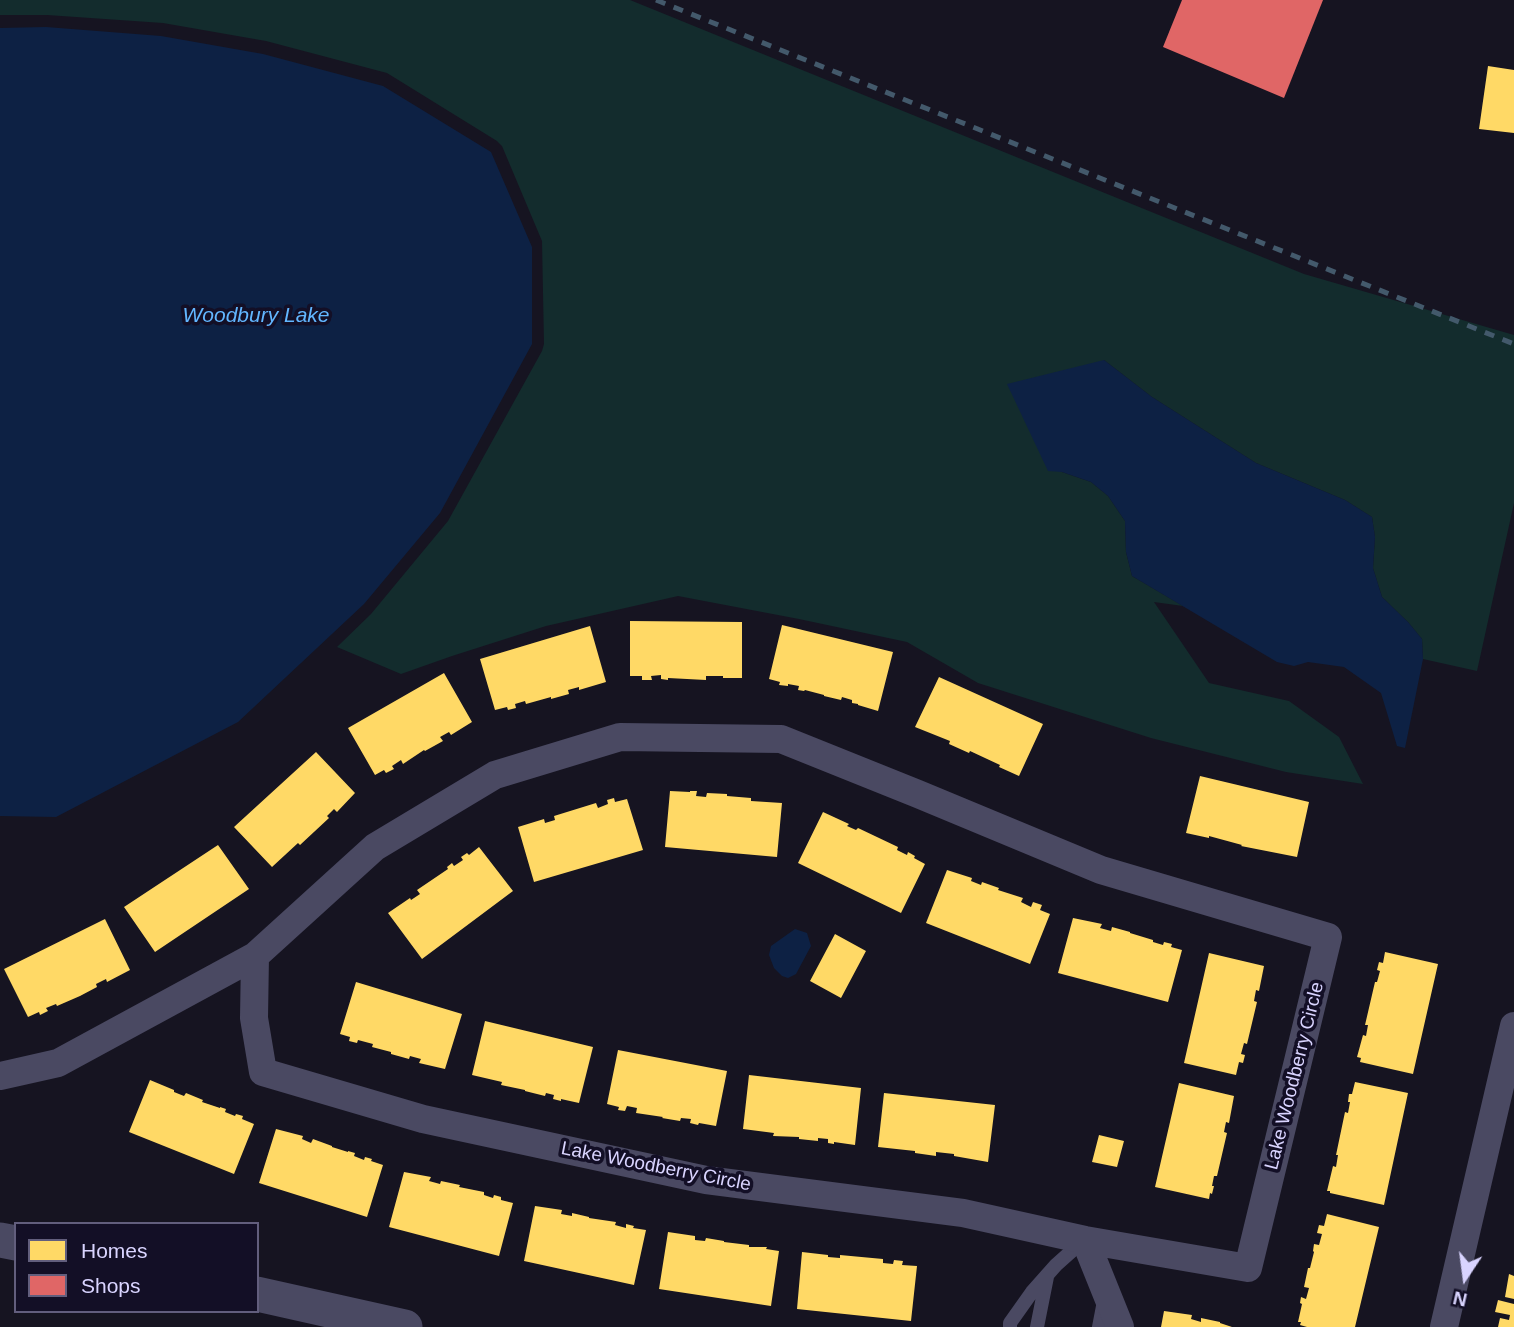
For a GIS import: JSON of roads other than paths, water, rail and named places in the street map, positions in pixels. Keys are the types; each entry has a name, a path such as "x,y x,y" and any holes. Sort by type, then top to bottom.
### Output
{"street":[{"name":"Lake Woodberry Circle","path":"0,1076 58,1063 255,956 375,846 495,775 620,737 781,739 1101,870 1328,937 1248,1268 1085,1240 963,1213 706,1181 423,1119 263,1072 254,1018 255,956"},
{"path":"1444,1327 1506,1094 1514,1026"},
{"path":"1085,1240 1120,1327"},
{"path":"259,1294 405,1327"}],"lane":[{"path":"1010,1327 1010,1323 1032,1292 1056,1265 1085,1240"},
{"path":"1037,1327 1047,1275"},
{"path":"1099,1327 1105,1292"}],"water":[{"name":"Woodbury Lake","path":"46,27 161,36 263,54 383,86 491,152 532,247 532,344 440,513 364,604 238,722 56,817 0,816 0,28"},
{"path":"1104,360 1152,397 1256,463 1345,500 1372,517 1375,537 1373,568 1382,597 1422,639 1423,659 1405,748 1397,746 1381,693 1344,667 1308,662 1294,666 1277,662 1132,576 1126,552 1125,521 1108,496 1091,482 1062,472 1048,471 1007,384"},
{"path":"795,929 807,933 811,946 796,974 788,978 774,968 769,955 771,946"}],"railway":[{"path":"656,0 1514,344"}]}
